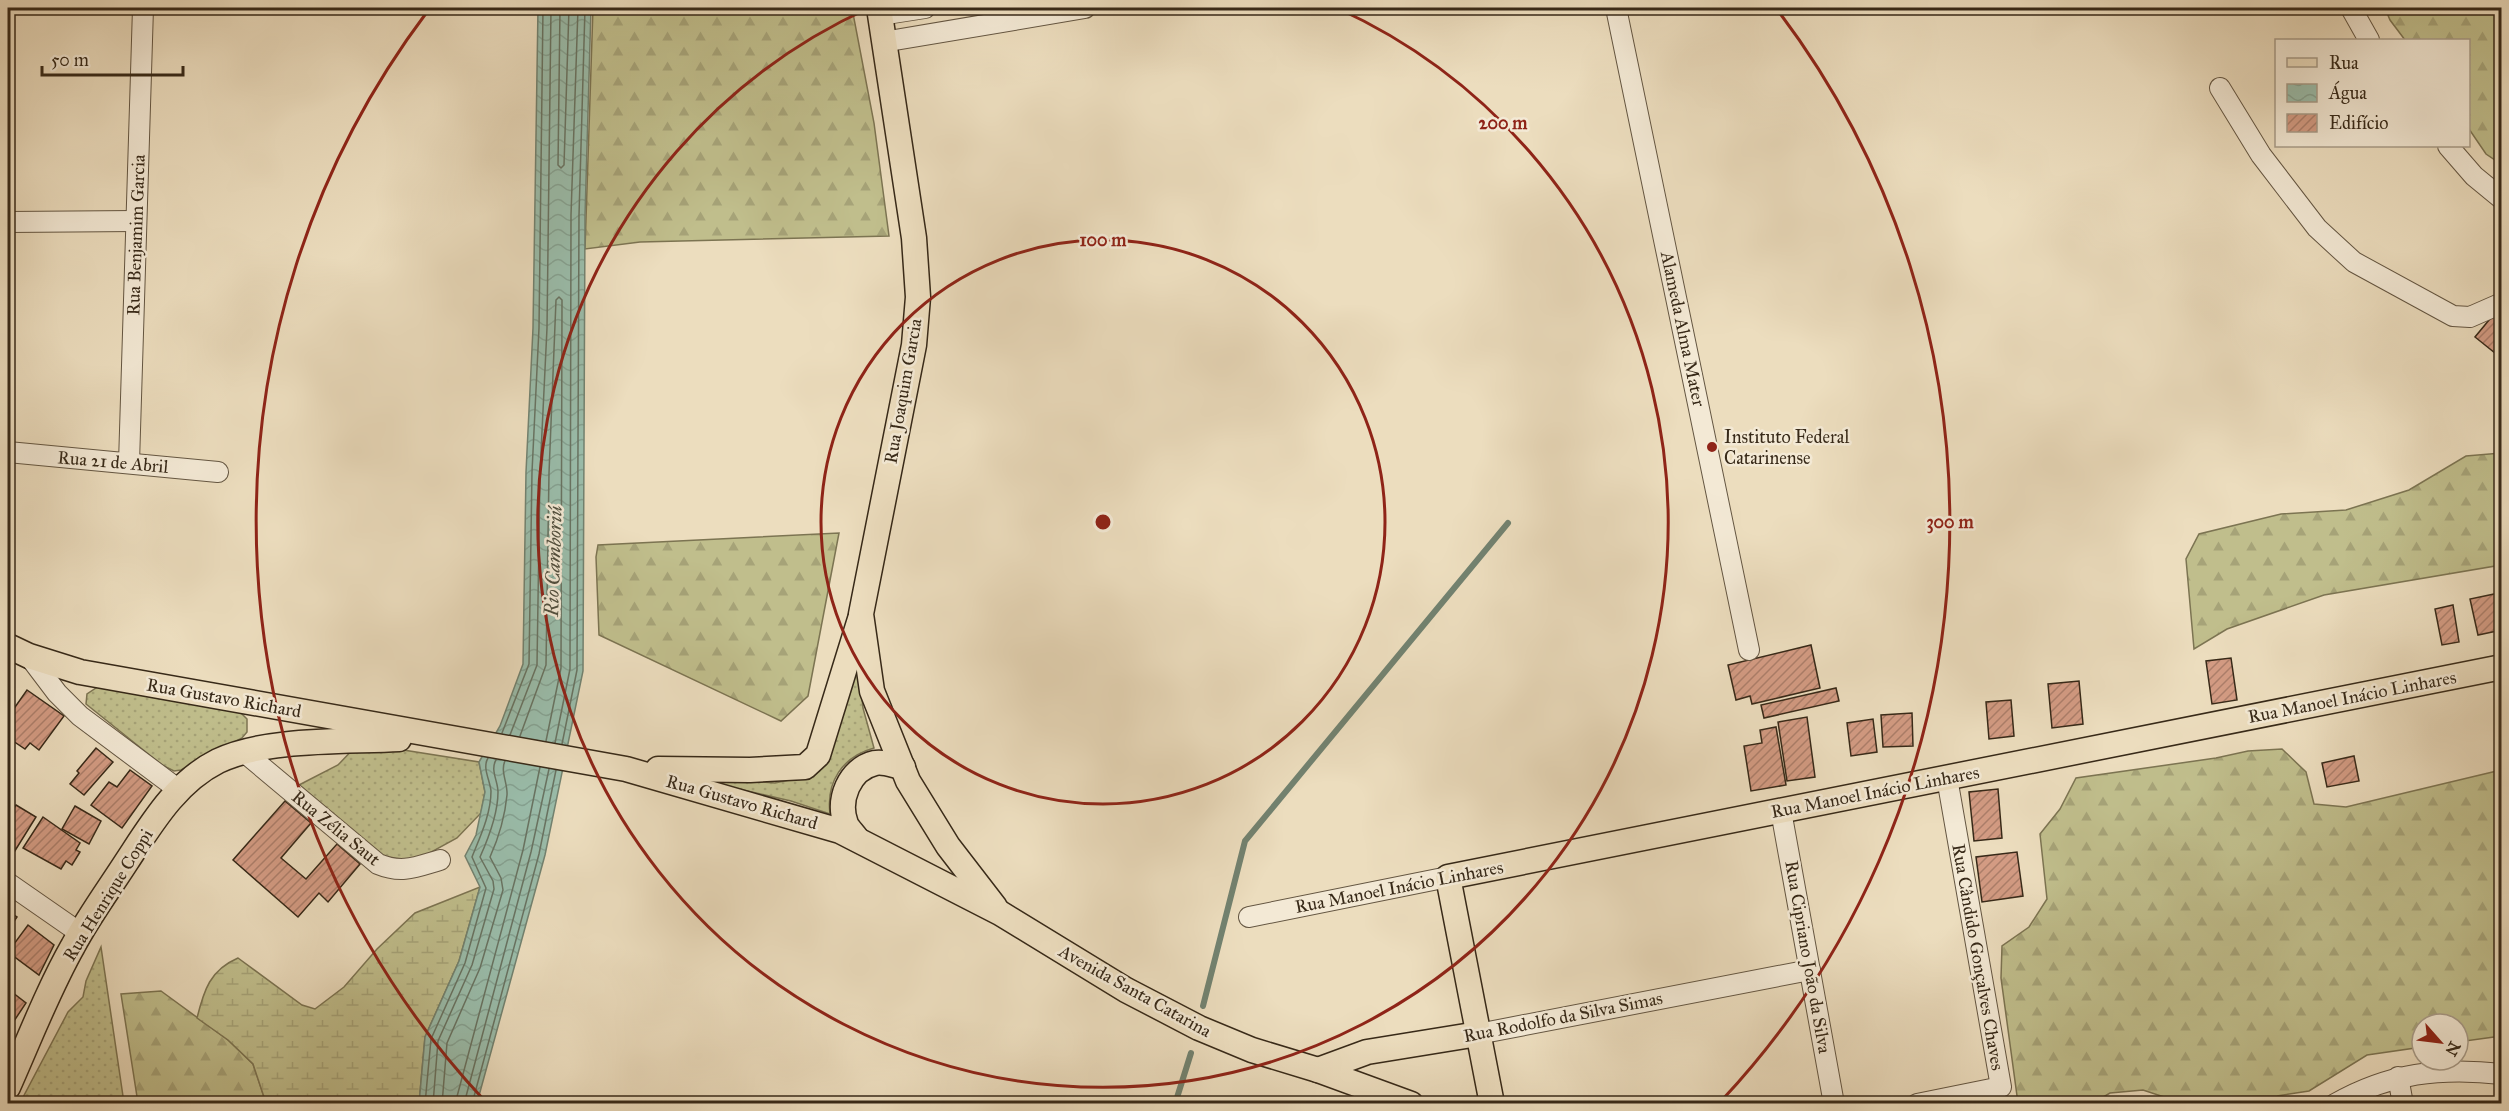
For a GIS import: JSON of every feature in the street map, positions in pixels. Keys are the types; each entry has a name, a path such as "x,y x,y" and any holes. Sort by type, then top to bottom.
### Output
{"main road":[{"name":"Rua Joaquim Garcia","path":"879,11 914,238 918,297 914,345 861,614 872,692 903,767"},
{"name":"Rua Gustavo Richard","path":"626,769 750,770 805,767 811,764 818,755 861,614"},
{"name":"Rua Gustavo Richard","path":"18,651 80,672 626,769 818,824 857,839"},
{"name":"Rua Manoel Inácio Linhares","path":"1448,878 2502,667"},
{"name":"Rua Gustavo Richard","path":"251,751 307,744 453,739"},
{"name":"Rua Henrique Coppi","path":"8,1087 80,933 151,825 179,790 197,774 219,761 251,751"},
{"path":"857,839 846,825 843,800 846,788 865,767 878,762 903,767"},
{"name":"Avenida Santa Catarina","path":"903,767 908,781 948,846 1000,913"},
{"name":"Avenida Santa Catarina","path":"857,839 1000,913 1126,990 1199,1028 1252,1050 1318,1070 1411,1104"},
{"path":"1448,878 1492,1104"},
{"name":"Rua Rodolfo da Silva Simas","path":"1318,1070 1366,1052 1478,1034"}],"street":[{"name":"Rua Benjamim Garcia","path":"129,463 143,8"},
{"path":"879,11 925,8"},
{"path":"883,42 1085,8"},
{"name":"Alameda Alma Mater","path":"1616,8 1749,650"},
{"path":"2351,8 2368,39"},
{"path":"2220,88 2261,155 2324,235 2354,262 2453,316 2470,316 2502,303"},
{"path":"2449,147 2474,176 2502,199"},
{"path":"8,222 136,220"},
{"name":"Rua 21 de Abril","path":"8,452 218,472"},
{"path":"18,651 80,716 179,790"},
{"name":"Rua Zélia Saut","path":"251,751 378,864 393,870 410,869 440,860"},
{"name":"Rua Cândido Gonçalves Chaves","path":"1917,1104 2001,1087 1947,778"},
{"name":"Rua Cipriano João da Silva","path":"1781,811 1834,1104"},
{"name":"Rua Manoel Inácio Linhares","path":"1249,917 1448,878"},
{"path":"8,883 80,933"},
{"name":"Rua Rodolfo da Silva Simas","path":"1478,1034 1810,970"},
{"path":"2335,1104 2350,1095 2398,1077 2432,1071 2502,1074"},
{"path":"2398,1077 2403,1104"}],"green space":[{"path":"593,8 852,8 874,123 889,236 640,242 585,249"},
{"path":"2385,8 2501,8 2501,164 2486,154 2470,130 2470,39 2404,39 2390,20"},
{"path":"2501,453 2501,565 2324,595 2227,629 2194,649 2186,559 2199,534 2281,514 2346,510 2409,490 2466,456"},
{"path":"839,533 808,696 781,721 599,635 596,557 598,545"},
{"path":"858,661 863,708 874,748 853,758 838,772 831,791 830,814 791,801 712,783 707,779 775,783 798,778"},
{"path":"99,686 237,709 247,719 247,732 242,738 181,770 174,771 162,765 86,704 87,694"},
{"path":"359,743 479,762 485,792 481,813 457,838 404,867 387,863 299,785 338,765"},
{"path":"2282,749 2306,772 2314,804 2346,807 2501,770 2501,1036 2470,1040 2470,1012 2410,1012 2410,1049 2367,1055 2309,1091 2277,1096 2211,1097 2176,1101 2143,1090 2110,1093 2093,1103 2018,1103 2001,978 2002,946 2029,927 2047,899 2040,834 2060,809 2076,778 2216,758 2248,751"},
{"path":"480,887 459,961 425,1037 419,1103 266,1103 253,1064 228,1040 197,1018 202,998 210,982 228,963 238,958 302,1005 315,1009 344,987 377,949 415,913"},
{"path":"101,947 124,1103 20,1103 68,1012 83,997 86,981"},
{"path":"161,991 228,1040 253,1064 266,1103 138,1103 121,994"}],"water":[{"name":"Rio Camboriú","path":"538,8 591,8 585,216 583,671 545,855 477,1103 419,1104 425,1037 459,961 480,887 465,856 476,835 485,792 479,762 500,726 523,664 526,472 533,328"}],"building":[{"path":"2494,314 2502,320 2502,346 2495,353 2475,337"},
{"path":"2499,593 2502,630 2478,635 2470,599"},
{"path":"2453,605 2459,642 2442,645 2435,609"},
{"path":"1811,645 1820,688 1752,704 1750,696 1736,700 1728,665"},
{"path":"2231,658 2237,700 2212,704 2206,661"},
{"path":"2079,681 2083,724 2052,728 2048,684"},
{"path":"1836,688 1839,701 1764,718 1761,705"},
{"path":"27,690 64,716 39,750 30,743 25,749 13,741 8,749 8,717"},
{"path":"2011,700 2014,736 1989,739 1986,702"},
{"path":"1912,713 1913,746 1883,747 1881,715"},
{"path":"1807,717 1815,777 1787,781 1778,722"},
{"path":"1873,719 1877,752 1851,756 1847,723"},
{"path":"1776,727 1786,785 1751,791 1744,746 1762,743 1760,730"},
{"path":"96,748 113,762 84,795 70,784 79,773 77,771"},
{"path":"2354,756 2359,781 2327,787 2322,763"},
{"path":"130,770 152,786 122,828 91,805 109,782 117,787"},
{"path":"1998,789 2002,838 1974,841 1969,792"},
{"path":"285,801 311,823 281,858 306,879 337,844 360,864 328,902 319,893 298,917 233,860"},
{"path":"16,805 36,817 13,854 8,851 8,819"},
{"path":"75,806 101,821 89,844 62,829"},
{"path":"43,817 80,843 76,850 80,852 72,865 66,861 61,869 23,848"},
{"path":"2017,852 2023,896 1982,902 1976,857"},
{"path":"8,911 17,917 8,930"},
{"path":"28,925 54,945 39,975 8,952"},
{"path":"8,989 26,1003 8,1030"}],"waterway":[{"path":"1203,1006 1245,841 1508,523"},
{"path":"1175,1104 1191,1053"}],"place":[{"name":"Instituto Federal Catarinense","path":"1712,447"}]}
